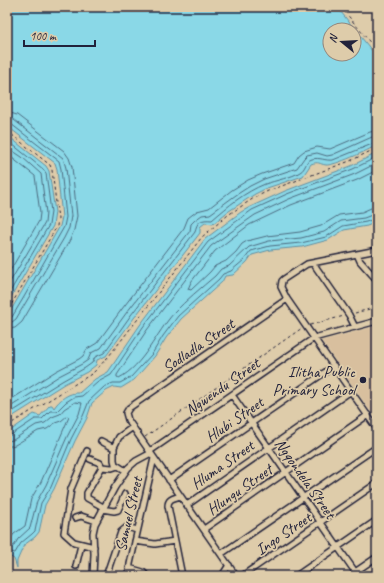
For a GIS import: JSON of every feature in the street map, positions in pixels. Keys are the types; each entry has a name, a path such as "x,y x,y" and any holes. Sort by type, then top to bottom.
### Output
{"street":[{"path":"377,250 304,266 287,277 281,284 281,290 287,300 377,429"},
{"path":"357,254 360,261 377,280"},
{"path":"313,263 349,315 355,327"},
{"name":"Sodladla Street","path":"133,427 126,416 126,413 130,408 287,300"},
{"name":"Ngwendu Street","path":"93,576 93,533 96,521 115,487 126,471 136,461 314,338 377,321"},
{"name":"Hlubi Street","path":"169,480 334,366"},
{"name":"Hluma Street","path":"187,505 351,391"},
{"name":"Ngqondela Street","path":"232,395 357,575"},
{"name":"Hlungu Street","path":"204,529 368,415"},
{"path":"126,471 118,466 114,460 114,448 119,437 133,427 236,576"},
{"path":"101,442 114,448"},
{"path":"221,554 377,447"},
{"path":"86,450 71,489 64,533 74,542 94,547"},
{"name":"Samuel Street","path":"129,576 129,568 137,530 154,458"},
{"path":"90,459 100,464 102,467 112,468 118,466"},
{"path":"102,467 87,493 87,498 103,508 114,511 118,510 125,494"},
{"name":"Ingo Street","path":"242,576 377,483"},
{"path":"180,496 170,500 168,503 182,576"},
{"path":"75,518 81,516 96,521"},
{"path":"296,576 377,520"},
{"path":"106,576 123,530 128,527 137,530"},
{"path":"135,540 155,544 175,541"},
{"path":"76,566 82,545"},
{"path":"357,575 377,557"},
{"path":"222,576 229,565"},
{"path":"129,568 143,572 147,576"}],"path":[{"path":"341,7 377,51"},
{"path":"7,132 50,165 52,170 58,218 57,226 7,312"},
{"path":"7,426 93,373 109,356 202,237 228,215 254,198 268,191 350,161 377,148"},
{"path":"141,439 306,326 377,307"}],"shaded area":[{"name":"Ilitha Public Primary School","path":"377,326 377,420 322,341"}],"water":[{"path":"7,7 337,7 349,22 322,22 322,62 362,62 362,38 377,57 377,145 359,154 330,165 317,163 311,164 303,176 267,188 226,213 213,224 205,223 200,227 200,233 106,356 97,360 96,365 87,372 64,384 7,420 7,317 60,226 62,217 57,169 55,163 7,126"},
{"path":"7,135 46,166 49,171 55,212 53,226 7,304"},
{"path":"377,153 377,222 367,226 344,230 328,240 302,247 270,250 252,255 233,275 225,276 222,282 181,319 166,338 155,356 134,380 121,388 114,387 106,391 92,403 87,418 45,505 39,532 24,545 17,561 17,568 14,559 7,555 7,433 34,414 40,416 50,405 54,408 65,397 79,393 95,379 108,372 140,325 205,239 250,207 285,191 351,166"}],"place":[{"name":"Ilitha Public Primary School","path":"363,380"}]}
